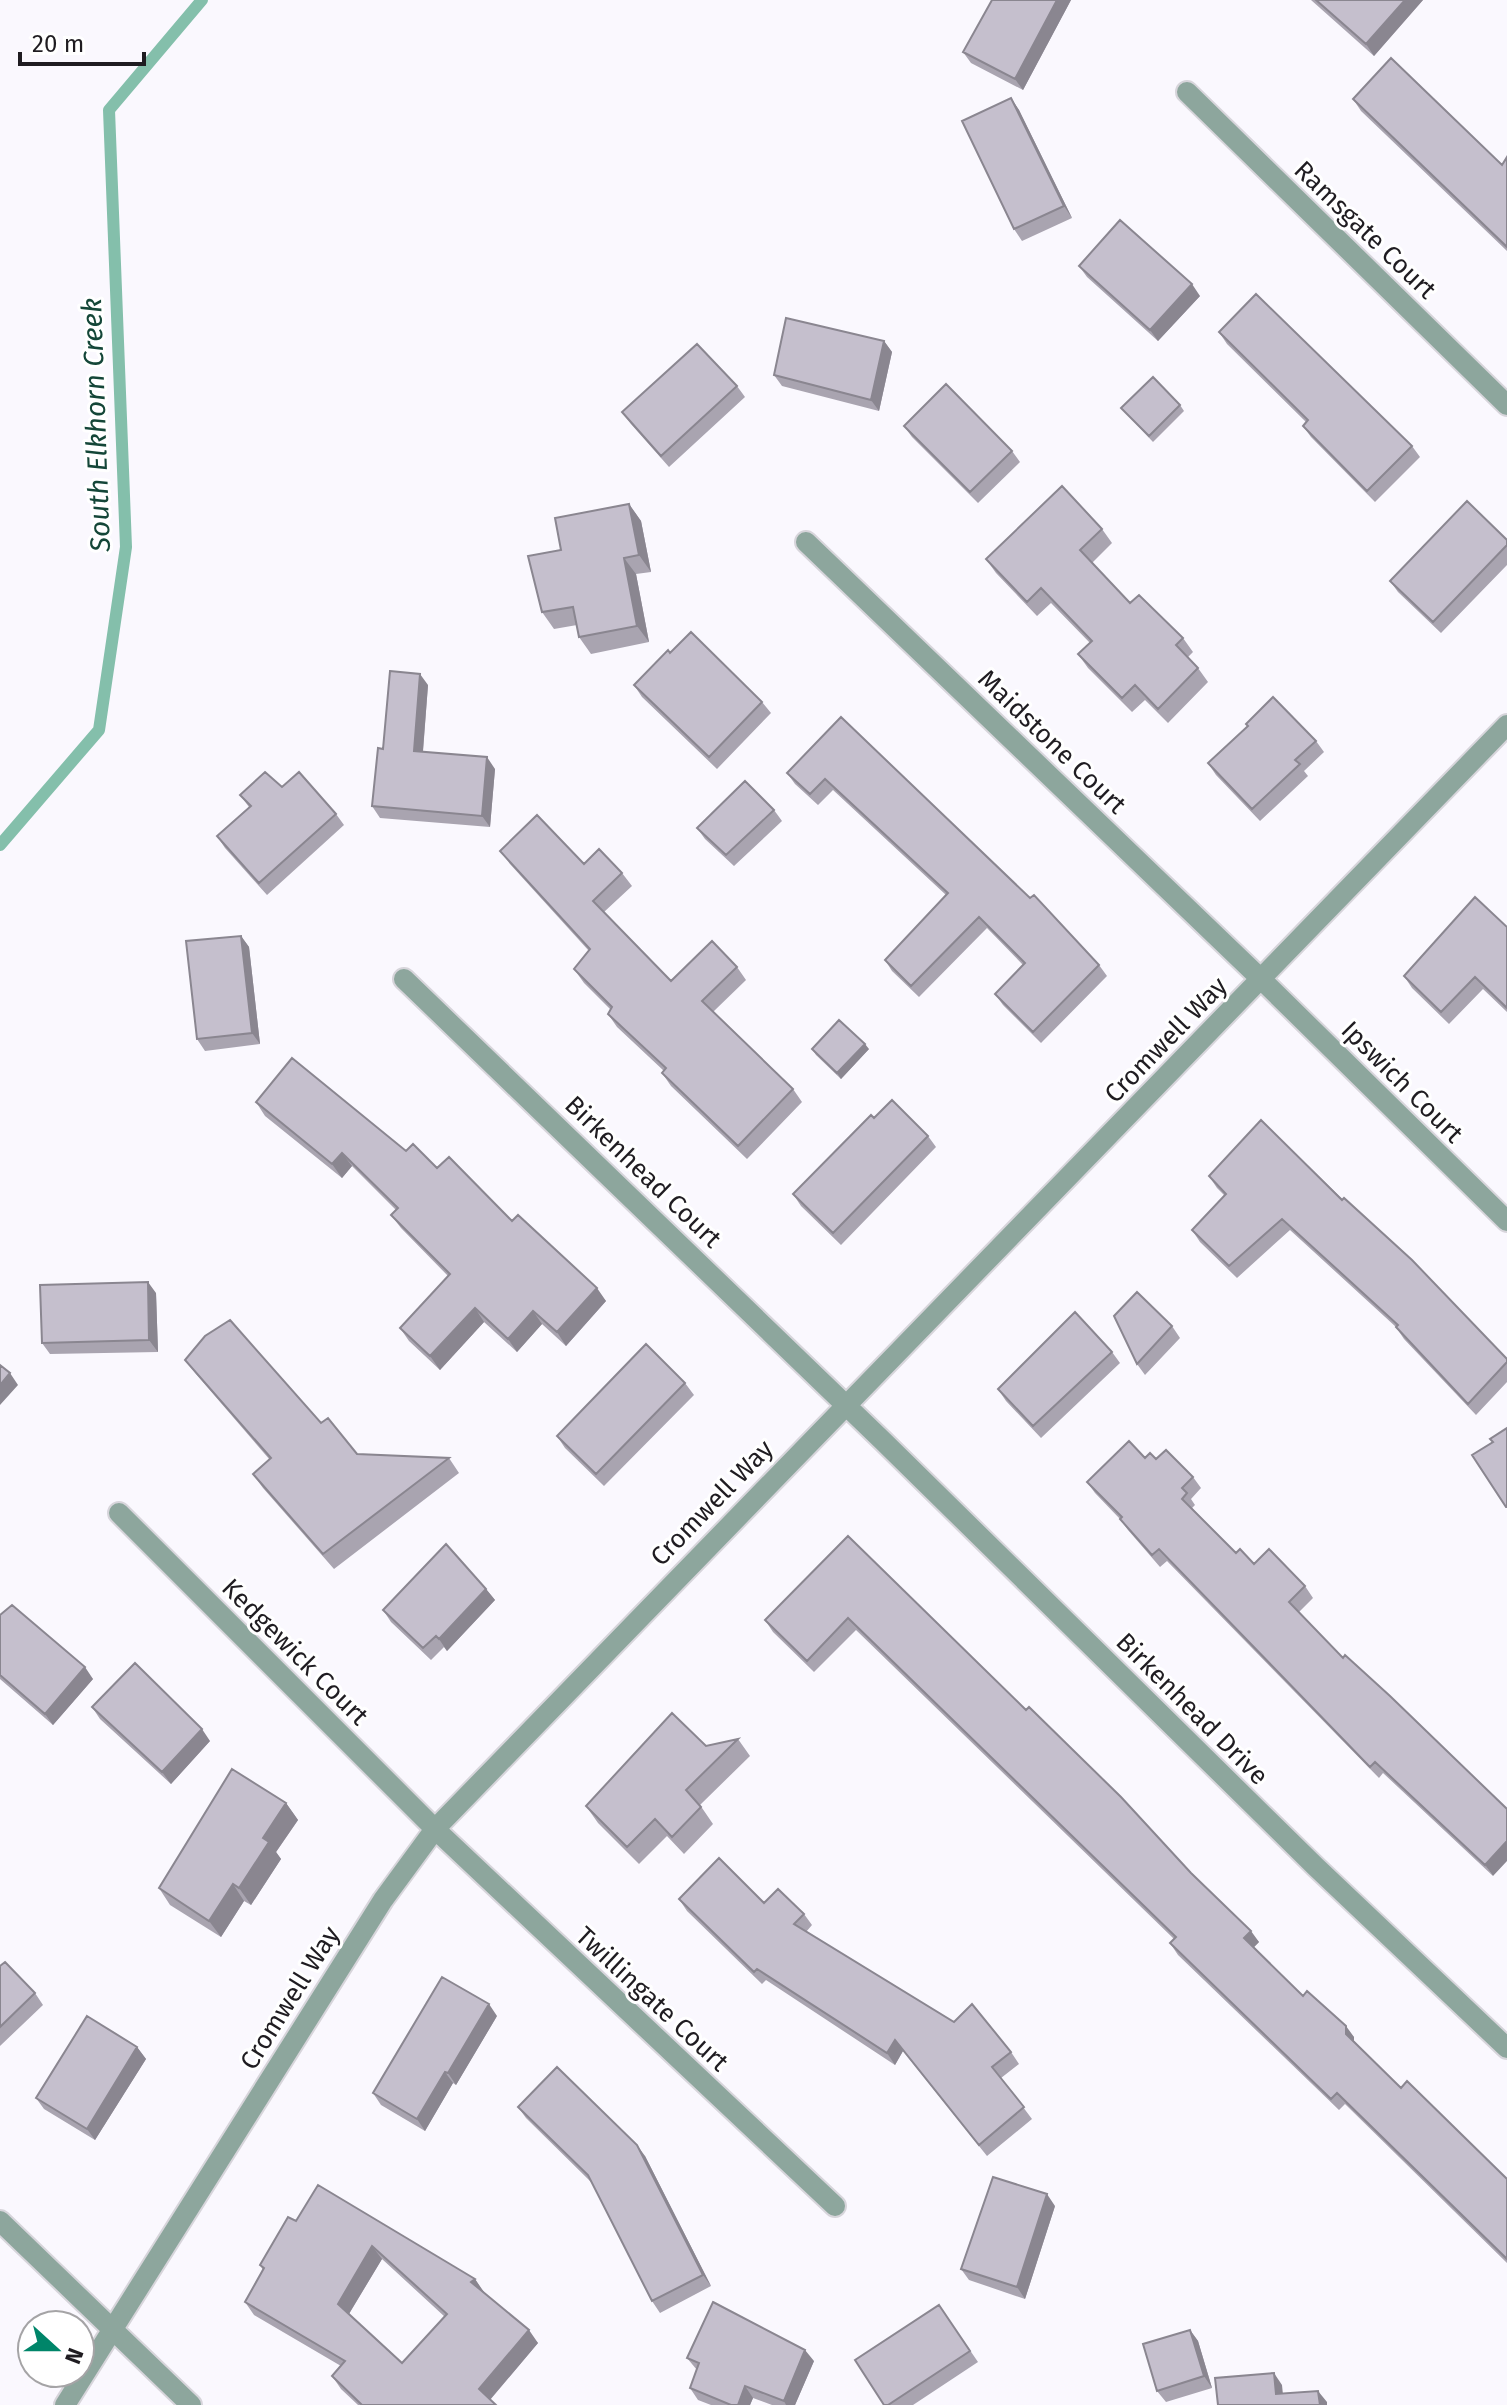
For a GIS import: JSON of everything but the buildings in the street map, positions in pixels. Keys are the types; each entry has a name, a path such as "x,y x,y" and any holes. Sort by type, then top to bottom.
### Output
{"street":[{"name":"Ramsgate Court","path":"1187,92 1507,405"},
{"name":"Maidstone Court","path":"806,542 1261,979"},
{"name":"Cromwell Way","path":"65,2405 383,1900 435,1829 845,1403 1507,725"},
{"name":"Birkenhead Court","path":"404,979 845,1403"},
{"name":"Ipswich Court","path":"1261,979 1507,1221"},
{"name":"Birkenhead Drive","path":"845,1403 1316,1867 1507,2048"},
{"name":"Kedgewick Court","path":"119,1513 435,1829"},
{"name":"Twillingate Court","path":"435,1829 835,2206"},
{"path":"0,2221 191,2405"}],"waterway":[{"name":"South Elkhorn Creek","path":"0,845 99,730 126,547 109,110 202,0"}]}
